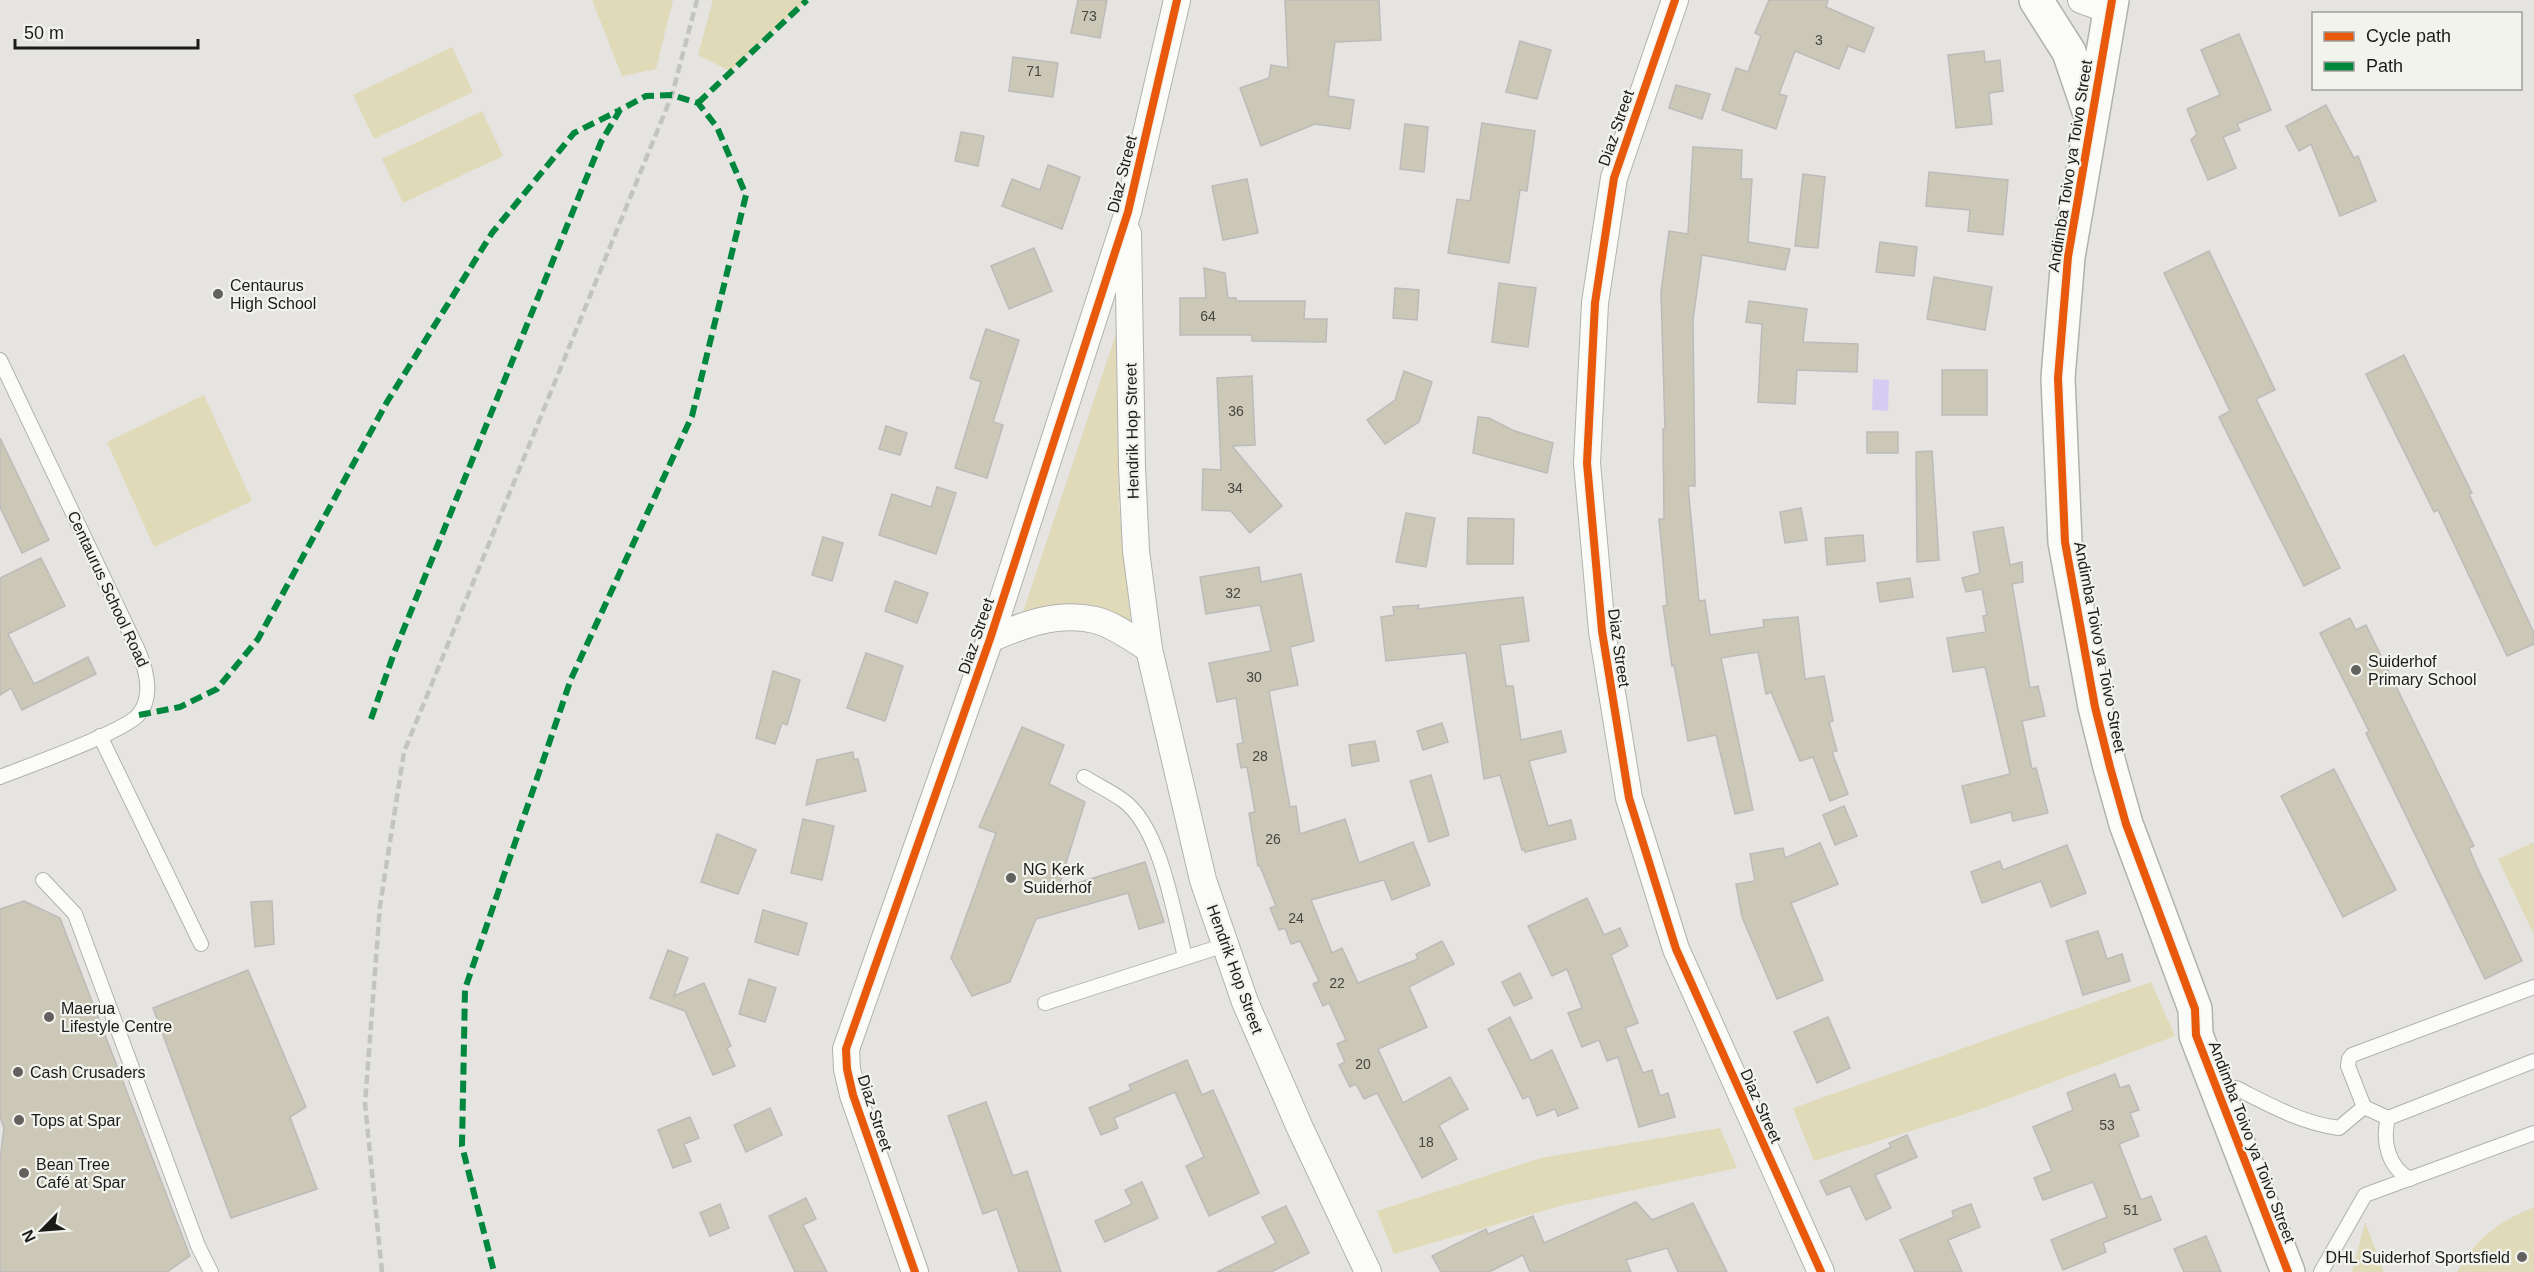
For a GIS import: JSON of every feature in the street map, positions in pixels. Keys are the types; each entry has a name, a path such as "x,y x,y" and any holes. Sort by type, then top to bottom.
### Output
{"street":[{"name":"Diaz Street","path":"915,1272 853,1095 847,1069 846,1049 990,639 1128,212 1177,0"},
{"name":"Diaz Street","path":"1675,0 1614,178 1595,303 1587,463 1602,631 1629,798 1676,949 1821,1272"},
{"path":"2036,0 2069,52 2090,116"},
{"name":"Andimba Toivo ya Toivo Street","path":"2100,4 2090,116 2068,257 2058,378 2066,542 2095,707 2126,824 2195,1009 2196,1035 2288,1272"},
{"name":"Hendrik Hop Street","path":"1128,212 1132,467 1136,551 1149,649 1203,880 1245,1002 1300,1128 1368,1272"},
{"path":"990,639 1024,624 1056,618 1095,620 1149,649"},
{"name":"Andimba Toivo ya Toivo Street","path":"2195,1009 2210,1026 2306,1272"}],"lane":[{"name":"Centaurus School Road","path":"0,360 146,668 148,692 139,715 120,728 0,777"},
{"path":"100,736 201,944"},
{"path":"1084,777 1125,802 1145,828 1157,850 1185,957"},
{"path":"43,880 75,914 198,1246 211,1272"},
{"path":"1045,1003 1225,945"},
{"path":"2534,987 2352,1055 2348,1066 2364,1107 2388,1118 2534,1060"},
{"path":"2236,1088 2296,1118 2316,1125 2339,1128 2364,1107"},
{"path":"2388,1118 2384,1134 2391,1158 2398,1172 2410,1179"},
{"path":"2321,1272 2365,1195 2534,1133"}],"shaded area":[{"path":"592,0 673,0 656,69 622,76"},
{"path":"713,0 807,0 730,71 698,55"},
{"path":"452,47 473,92 374,139 353,95"},
{"path":"482,111 503,156 403,203 382,159"},
{"path":"1116,334 1119,505 1131,625 1092,606 1021,618"},
{"path":"1873,379 1889,380 1888,411 1872,410"},
{"path":"204,395 252,501 154,547 107,442"},
{"path":"2534,842 2534,935 2498,859"},
{"path":"2151,982 2175,1036 1978,1110 1814,1161 1793,1108"},
{"path":"1720,1128 1737,1168 1564,1205 1394,1254 1377,1211 1541,1158"},
{"path":"2534,1207 2534,1272 2457,1272 2480,1240 2489,1232"},
{"path":"2365,1222 2384,1272 2352,1272"}],"building":[{"path":"1078,0 1107,0 1100,38 1071,33"},
{"path":"1285,0 1379,0 1381,40 1335,42 1328,96 1354,100 1350,129 1315,124 1261,146 1240,88 1269,78 1271,65 1288,68"},
{"path":"1769,0 1828,0 1826,7 1874,28 1864,52 1848,46 1839,69 1795,51 1779,94 1787,96 1776,129 1722,110 1736,68 1748,72 1761,36 1755,33"},
{"path":"2239,34 2271,110 2237,124 2240,130 2223,137 2236,168 2208,180 2191,140 2197,134 2187,109 2220,95 2201,50"},
{"path":"1520,41 1551,50 1537,99 1506,92"},
{"path":"1984,51 1985,62 2000,60 2003,91 1989,93 1992,124 1956,128 1948,55"},
{"path":"1013,57 1058,63 1053,97 1009,91"},
{"path":"1676,85 1710,94 1702,119 1669,108"},
{"path":"2326,105 2354,158 2358,156 2376,201 2340,216 2311,144 2299,151 2286,126"},
{"path":"1482,123 1535,131 1527,191 1520,190 1509,263 1448,253 1457,199 1470,201"},
{"path":"1405,124 1428,127 1424,172 1400,169"},
{"path":"961,132 984,136 978,166 955,161"},
{"path":"1693,147 1742,150 1741,179 1752,179 1748,242 1790,249 1785,270 1702,255 1693,320 1695,486 1688,486 1699,601 1705,600 1710,635 1764,627 1763,620 1798,617 1805,679 1824,676 1833,721 1829,722 1837,751 1832,752 1848,794 1830,801 1813,757 1800,761 1771,692 1766,694 1758,652 1721,658 1753,810 1735,814 1716,735 1688,741 1674,665 1672,666 1663,606 1667,605 1659,519 1664,519 1663,429 1665,429 1661,292 1669,231 1688,234"},
{"path":"1048,165 1080,177 1062,229 1002,206 1012,179 1040,190"},
{"path":"1929,172 2008,180 2003,235 1968,231 1970,210 1926,206"},
{"path":"1803,174 1825,177 1818,248 1795,246"},
{"path":"1247,179 1258,233 1223,240 1212,186"},
{"path":"1880,242 1917,247 1914,276 1876,272"},
{"path":"1034,248 1052,291 1009,309 991,266"},
{"path":"2209,251 2275,390 2256,399 2340,568 2304,586 2219,417 2230,411 2164,273"},
{"path":"1204,268 1225,273 1228,298 1236,298 1236,301 1305,301 1304,319 1327,319 1326,342 1252,341 1252,335 1180,335 1180,298 1206,298"},
{"path":"1934,277 1992,287 1985,330 1927,319"},
{"path":"1499,283 1536,288 1528,347 1492,342"},
{"path":"1395,288 1419,290 1417,320 1393,318"},
{"path":"1749,301 1807,309 1803,342 1858,344 1857,372 1797,370 1795,404 1758,402 1762,324 1746,322"},
{"path":"986,329 1019,340 993,422 1003,425 987,478 955,468 981,382 970,378"},
{"path":"2404,355 2472,493 2469,494 2534,633 2534,644 2507,656 2438,510 2434,512 2366,374"},
{"path":"1942,370 1987,370 1987,415 1942,415"},
{"path":"1404,371 1432,382 1419,422 1385,444 1367,420 1395,400"},
{"path":"1252,376 1255,445 1232,446 1282,506 1250,533 1231,511 1202,510 1203,469 1221,470 1217,378"},
{"path":"1478,417 1489,418 1512,430 1553,443 1547,473 1473,453"},
{"path":"886,426 907,433 900,455 879,449"},
{"path":"1867,432 1898,432 1898,453 1867,453"},
{"path":"0,438 49,540 22,553 0,507"},
{"path":"1932,451 1939,560 1917,562 1916,452"},
{"path":"937,487 956,493 936,554 879,535 892,494 931,507"},
{"path":"1801,508 1807,540 1785,543 1780,512"},
{"path":"1406,513 1435,518 1426,567 1396,562"},
{"path":"1468,518 1514,519 1513,564 1467,564"},
{"path":"2003,527 2010,565 2022,562 2023,582 2012,584 2030,688 2038,686 2045,716 2022,721 2032,769 2036,768 2048,813 2013,821 2011,812 1971,823 1962,786 2010,774 1985,667 1953,672 1947,638 1986,632 1983,616 1987,615 1982,589 1966,592 1962,578 1980,573 1973,532"},
{"path":"1863,535 1865,561 1827,565 1825,538"},
{"path":"823,537 843,543 832,581 812,575"},
{"path":"41,558 65,606 8,634 34,684 88,657 96,674 22,710 11,688 0,695 0,578"},
{"path":"1259,567 1261,582 1301,574 1314,641 1290,647 1298,685 1269,691 1290,807 1296,806 1300,834 1345,819 1359,863 1413,842 1430,885 1392,900 1384,880 1311,900 1332,953 1342,948 1358,983 1418,959 1416,954 1442,941 1454,964 1409,987 1427,1027 1378,1049 1403,1103 1450,1077 1468,1109 1439,1125 1457,1159 1422,1178 1377,1093 1364,1099 1356,1084 1350,1087 1339,1065 1345,1062 1337,1044 1346,1040 1329,1003 1323,1006 1313,984 1319,981 1300,941 1291,944 1285,928 1279,930 1270,908 1276,906 1260,866 1258,866 1249,813 1255,812 1247,767 1241,768 1237,744 1243,743 1236,698 1217,702 1209,663 1271,651 1260,605 1206,614 1200,577"},
{"path":"1910,578 1913,597 1880,602 1877,583"},
{"path":"895,581 928,593 917,623 885,611"},
{"path":"1523,597 1529,641 1500,645 1506,686 1513,686 1521,740 1561,731 1566,752 1529,761 1548,826 1571,820 1576,839 1525,852 1524,849 1522,850 1500,775 1484,779 1466,653 1386,661 1381,617 1394,615 1393,607 1419,605 1418,609"},
{"path":"2350,618 2356,630 2366,625 2474,846 2469,848 2476,865 2522,961 2485,979 2366,733 2369,731 2320,633"},
{"path":"866,653 903,666 885,721 847,708"},
{"path":"773,671 800,680 787,725 782,723 775,744 756,738"},
{"path":"1442,723 1448,742 1423,750 1417,731"},
{"path":"1022,727 1064,745 1049,784 1085,802 1058,889 1145,862 1164,922 1139,929 1128,893 1036,919 1010,982 972,996 951,958 996,833 979,827"},
{"path":"1375,741 1379,761 1352,766 1349,745"},
{"path":"853,752 854,760 858,759 866,791 806,805 817,760"},
{"path":"2334,769 2396,890 2343,917 2281,796"},
{"path":"1431,775 1449,835 1429,842 1410,781"},
{"path":"1844,806 1857,836 1835,845 1823,815"},
{"path":"803,819 834,826 822,880 791,873"},
{"path":"717,834 756,850 738,894 701,882"},
{"path":"1820,843 1838,884 1791,903 1823,980 1777,999 1742,917 1736,884 1755,881 1750,854 1783,848 1785,858"},
{"path":"2067,845 2086,893 2051,907 2041,881 1982,903 1971,872 2000,861 2003,870"},
{"path":"1587,898 1604,935 1620,928 1628,946 1611,955 1638,1023 1625,1028 1643,1073 1652,1070 1660,1096 1668,1093 1675,1117 1639,1127 1618,1057 1607,1061 1599,1040 1582,1047 1568,1013 1582,1008 1567,969 1552,976 1528,926"},
{"name":"Maerua Lifestyle Centre","path":"24,901 60,918 190,1256 167,1272 0,1272 0,1159 4,1128 0,1117 0,909"},
{"path":"272,901 274,944 255,947 251,902"},
{"path":"763,910 807,923 798,955 755,942"},
{"path":"2098,931 2107,959 2122,954 2130,981 2083,995 2066,941"},
{"path":"668,950 688,958 674,996 704,983 731,1046 727,1048 735,1066 713,1075 685,1011 650,998"},
{"path":"248,970 306,1107 290,1117 317,1189 231,1218 153,1008"},
{"path":"1520,973 1532,998 1514,1006 1502,982"},
{"path":"749,979 776,988 765,1022 739,1014"},
{"path":"1510,1017 1531,1061 1552,1050 1578,1108 1558,1116 1555,1109 1537,1116 1529,1096 1523,1099 1488,1029"},
{"path":"1828,1017 1850,1068 1817,1083 1794,1032"},
{"path":"1187,1060 1202,1095 1213,1090 1259,1193 1209,1216 1186,1166 1204,1157 1175,1092 1114,1118 1118,1128 1101,1135 1089,1108 1131,1090 1129,1085"},
{"path":"2115,1074 2120,1088 2129,1085 2139,1110 2130,1113 2139,1136 2119,1144 2141,1200 2151,1196 2161,1220 2103,1243 2106,1252 2063,1270 2051,1240 2107,1217 2093,1182 2043,1200 2034,1178 2052,1171 2033,1127 2073,1110 2067,1093"},
{"path":"986,1102 1013,1176 1027,1171 1061,1272 1019,1272 997,1209 983,1214 948,1116"},
{"path":"770,1108 782,1135 746,1152 734,1125"},
{"path":"690,1117 699,1138 684,1144 691,1161 673,1168 658,1130"},
{"path":"1907,1135 1917,1157 1875,1175 1891,1208 1866,1220 1850,1186 1827,1195 1820,1181 1891,1147 1889,1143"},
{"path":"1142,1182 1158,1218 1105,1242 1095,1221 1132,1204 1125,1190"},
{"path":"806,1198 816,1219 803,1225 827,1272 795,1272 769,1216"},
{"path":"1636,1202 1652,1220 1693,1203 1727,1272 1678,1272 1667,1248 1626,1260 1631,1272 1530,1272 1523,1255 1489,1272 1441,1272 1432,1256 1486,1229 1488,1234 1533,1216 1544,1243"},
{"path":"720,1204 729,1228 710,1236 700,1213"},
{"path":"1971,1204 1980,1227 1948,1240 1962,1272 1915,1272 1900,1240 1954,1217 1952,1211"},
{"path":"1286,1206 1309,1253 1271,1272 1217,1272 1276,1243 1262,1217"},
{"path":"2206,1236 2221,1272 2184,1272 2174,1249"}],"railway":[{"path":"382,1272 365,1104 380,906 404,752 672,95 697,0"}],"marked path":[{"path":"698,103 807,0"},
{"path":"371,719 394,653 601,142 620,110 646,96 672,95 698,103 717,127 746,195 692,416 571,679 465,989 462,1146 494,1272"},
{"path":"139,715 180,707 217,689 258,639 387,402 492,233 574,133 618,111"}],"cycle path":[{"path":"915,1272 853,1095 847,1069 846,1049 990,639 1128,212 1177,0"},
{"path":"1675,0 1614,178 1595,303 1587,463 1602,631 1629,798 1676,949 1821,1272"},
{"path":"2112,0 2068,257 2058,378 2065,542 2095,707 2126,824 2195,1009 2196,1035 2288,1272"}],"place":[{"name":"Centaurus High School","path":"218,294"},
{"name":"Suiderhof Primary School","path":"2356,670"},
{"name":"NG Kerk Suiderhof","path":"1011,878"},
{"name":"Maerua Lifestyle Centre","path":"49,1017"},
{"name":"Cash Crusaders","path":"18,1072"},
{"name":"Tops at Spar","path":"19,1120"},
{"name":"Bean Tree Café at Spar","path":"24,1173"},
{"name":"DHL Suiderhof Sportsfield","path":"2522,1257"}]}
